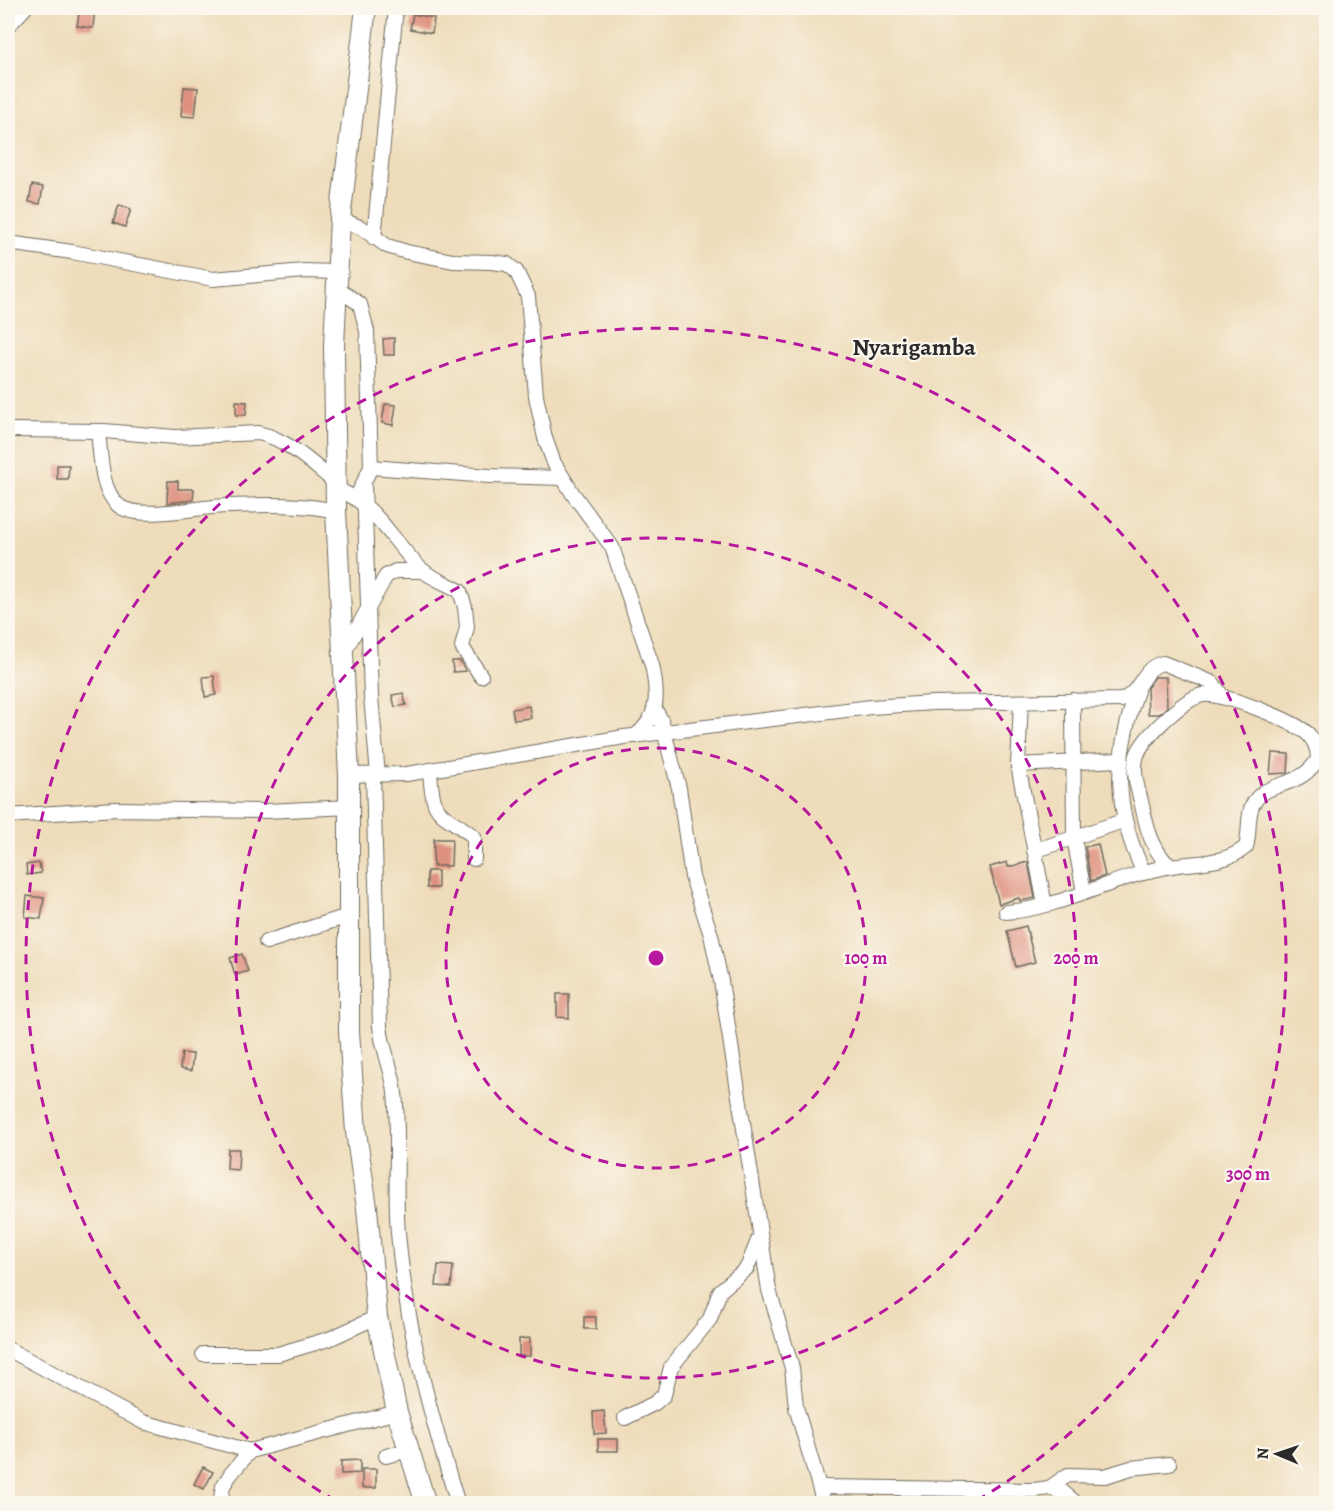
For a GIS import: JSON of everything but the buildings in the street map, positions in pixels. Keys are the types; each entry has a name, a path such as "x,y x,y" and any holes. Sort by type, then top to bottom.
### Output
{"street":[{"path":"8,26 25,8"},
{"path":"366,8 340,219 336,280 333,434 348,494 368,605 376,775 380,1026 382,1047 395,1092 398,1235 414,1351 428,1408 458,1503"},
{"path":"374,238 396,8"},
{"path":"340,219 362,228 387,246 407,252 453,261 507,264 516,271 528,296 536,396 545,438 563,478 612,547 656,681 655,709 651,721 634,736"},
{"path":"8,243 72,252 213,279 304,271 336,280 360,304 367,331 371,467 364,484 348,494 336,511 350,807 348,916 352,1088 377,1317 397,1412 426,1503"},
{"path":"8,430 175,437 245,432 270,436 288,445 393,533 424,571 460,591 467,627 462,647 481,676"},
{"path":"98,432 106,484 116,504 126,510 145,513 226,506 295,505 336,511"},
{"path":"371,467 489,476 563,478"},
{"path":"343,654 386,576 396,571 424,571"},
{"path":"1144,873 1123,821 1119,760 1122,737 1137,691 1149,668 1163,663 1213,682 1222,696"},
{"path":"349,775 430,771 634,736 871,707 1120,700 1137,691"},
{"path":"1006,912 1045,905 1170,866 1221,859 1240,852 1246,847 1251,808 1256,798 1263,791 1307,774 1318,759 1316,746 1308,734 1286,720 1222,696 1205,694 1188,700 1143,743 1136,758 1135,775 1144,818 1153,843 1170,866"},
{"path":"1073,700 1074,838 1084,892"},
{"path":"1021,702 1018,765 1045,905"},
{"path":"655,709 665,733 679,788 692,877 711,935 721,981 739,1089 759,1238 769,1290 792,1368 796,1407 824,1503"},
{"path":"1018,765 1119,760"},
{"path":"430,771 433,804 440,815 474,837 474,859"},
{"path":"8,816 116,809 247,811 350,807"},
{"path":"1034,851 1123,821"},
{"path":"266,942 348,916"},
{"path":"625,1418 655,1403 664,1395 671,1367 710,1319 720,1291 747,1268 759,1238"},
{"path":"203,1354 278,1354 329,1339 377,1317"},
{"path":"8,1349 143,1422 250,1451 397,1412"},
{"path":"386,1456 409,1450"},
{"path":"220,1503 226,1480 250,1451"},
{"path":"1049,1488 1068,1475 1108,1476 1131,1468 1169,1464"},
{"path":"820,1487 1010,1490 1049,1488 1063,1492 1077,1503"}],"district":[{"name":"Nyarigamba","path":"914,347"}]}
